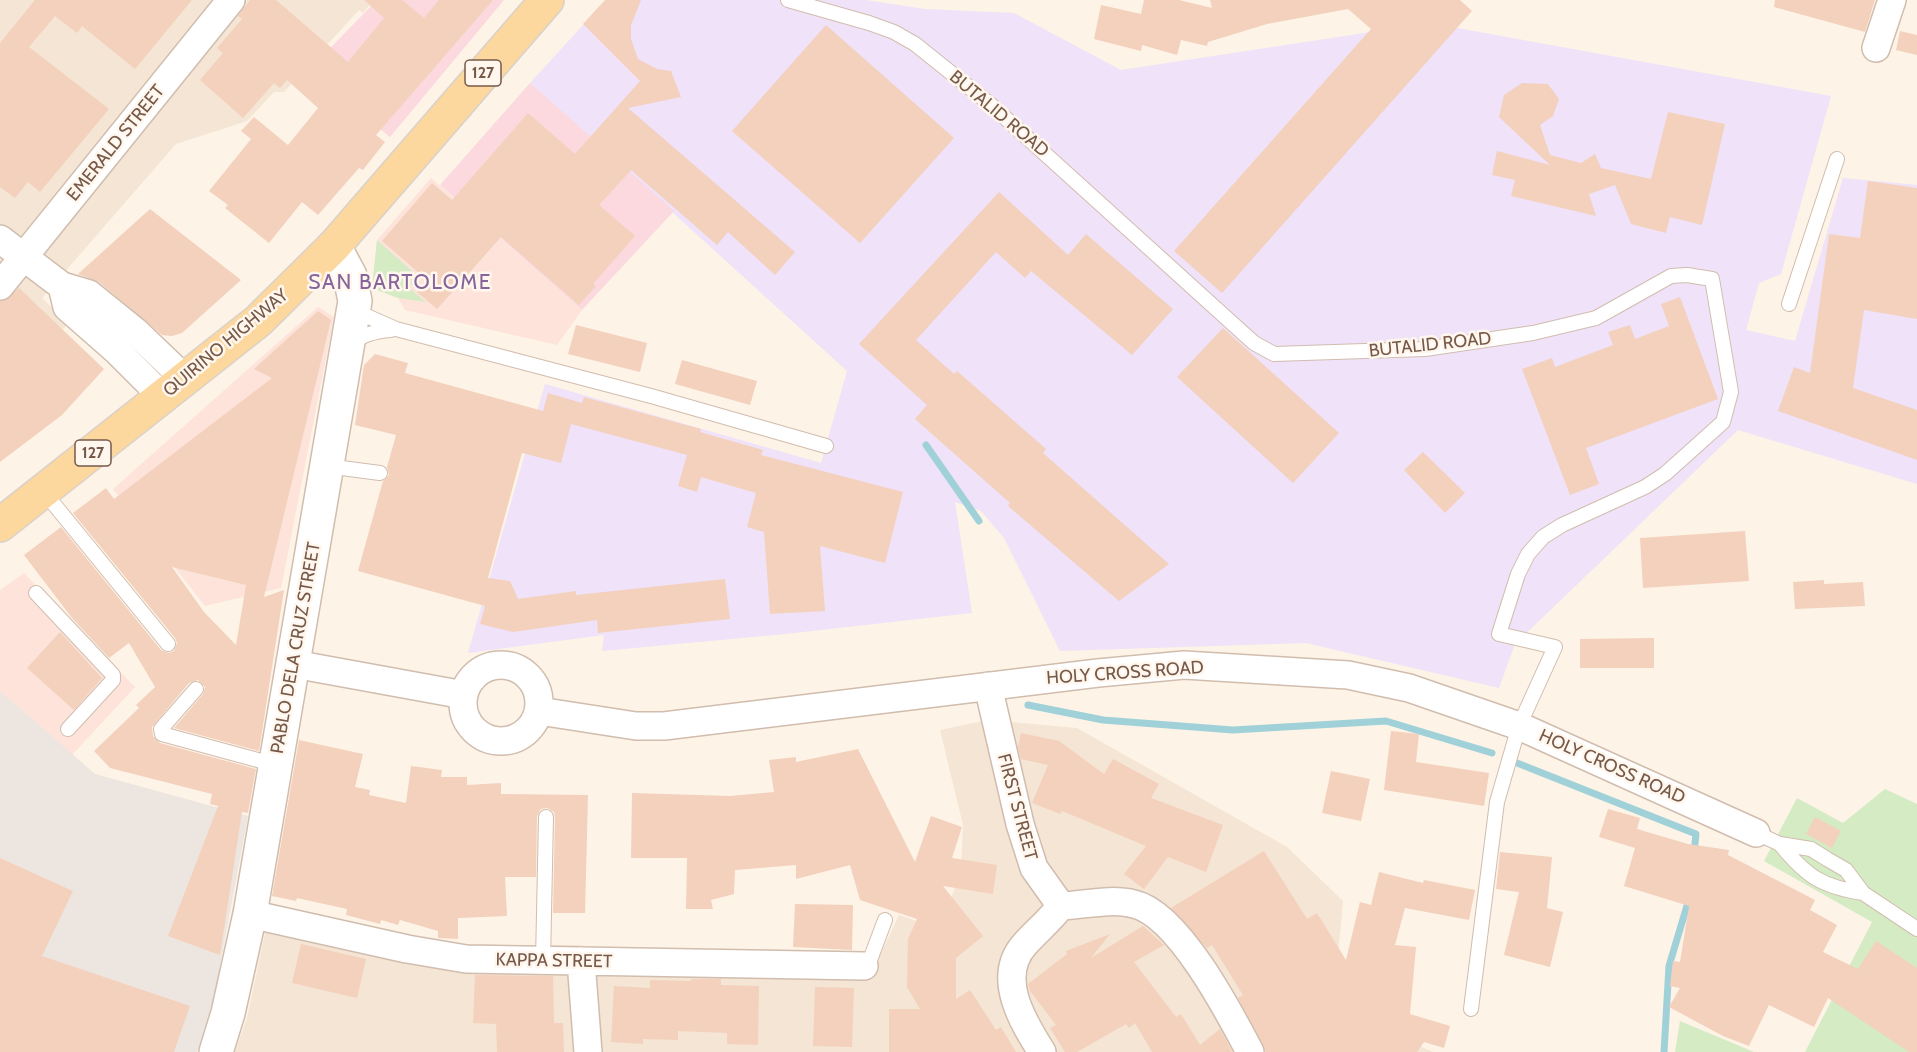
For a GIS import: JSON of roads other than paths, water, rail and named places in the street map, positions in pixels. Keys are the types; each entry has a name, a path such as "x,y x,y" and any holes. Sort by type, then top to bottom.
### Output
{"main road":[{"name":"QUIRINO HIGHWAY","path":"0,525 258,321 334,246 547,0"}],"street":[{"name":"EMERALD STREET","path":"0,286 25,258 231,0"},
{"path":"1876,48 1892,0"},
{"path":"0,239 62,286 88,294 136,332 174,388"},
{"name":"PABLO DELA CRUZ STREET","path":"216,1052 250,914 294,664 344,353 355,301 350,276 334,246"},
{"path":"294,664 464,695"},
{"name":"HOLY CROSS ROAD","path":"539,711 636,726 664,726 988,686 1184,665 1299,670 1348,675 1410,688 1519,726 1768,838"},
{"path":"489,667 515,668 527,675 535,685 539,698 539,711 534,723 525,733 500,741 487,738 472,726 464,708 464,695 469,683 478,673 489,667"},
{"name":"FIRST STREET","path":"988,686 1020,824 1034,868 1061,906"},
{"path":"1042,1052 1015,1004 1015,964 1024,945 1044,928 1061,906 1114,900 1136,904 1156,913 1176,933 1250,1052"},
{"name":"KAPPA STREET","path":"250,914 466,959 864,966"},
{"path":"581,962 588,1052"}],"lane":[{"name":"BUTALID ROAD","path":"788,0 869,23 894,32 915,44 990,104 1254,343 1274,354 1289,356 1425,349 1533,333 1596,318 1671,276 1687,275 1712,279 1731,392 1723,422 1665,474 1645,487 1562,525 1543,537 1528,554 1518,574 1499,634 1555,646 1519,726"},
{"path":"1789,304 1837,159"},
{"path":"355,301 362,314 396,329 651,396 826,446"},
{"path":"344,353 356,340 377,331 396,329"},
{"path":"326,466 380,473"},
{"path":"44,492 168,644"},
{"path":"36,593 113,675 113,680 68,729"},
{"path":"196,689 161,729 162,734 276,765"},
{"path":"1471,1009 1497,802 1519,726"},
{"path":"543,961 546,817"},
{"path":"1768,838 1800,868 1816,878 1835,889 1863,893"},
{"path":"1768,838 1811,849 1846,870 1863,893 1917,929"},
{"path":"864,966 870,960 885,920"}],"waterway":[{"path":"926,445 979,521"},
{"path":"1028,705 1103,720 1233,730 1386,721 1492,753"},
{"path":"1517,763 1696,834 1694,852"},
{"path":"1664,1052 1669,966 1689,899"}],"district":[{"name":"SAN BARTOLOME","path":"400,283"}]}
